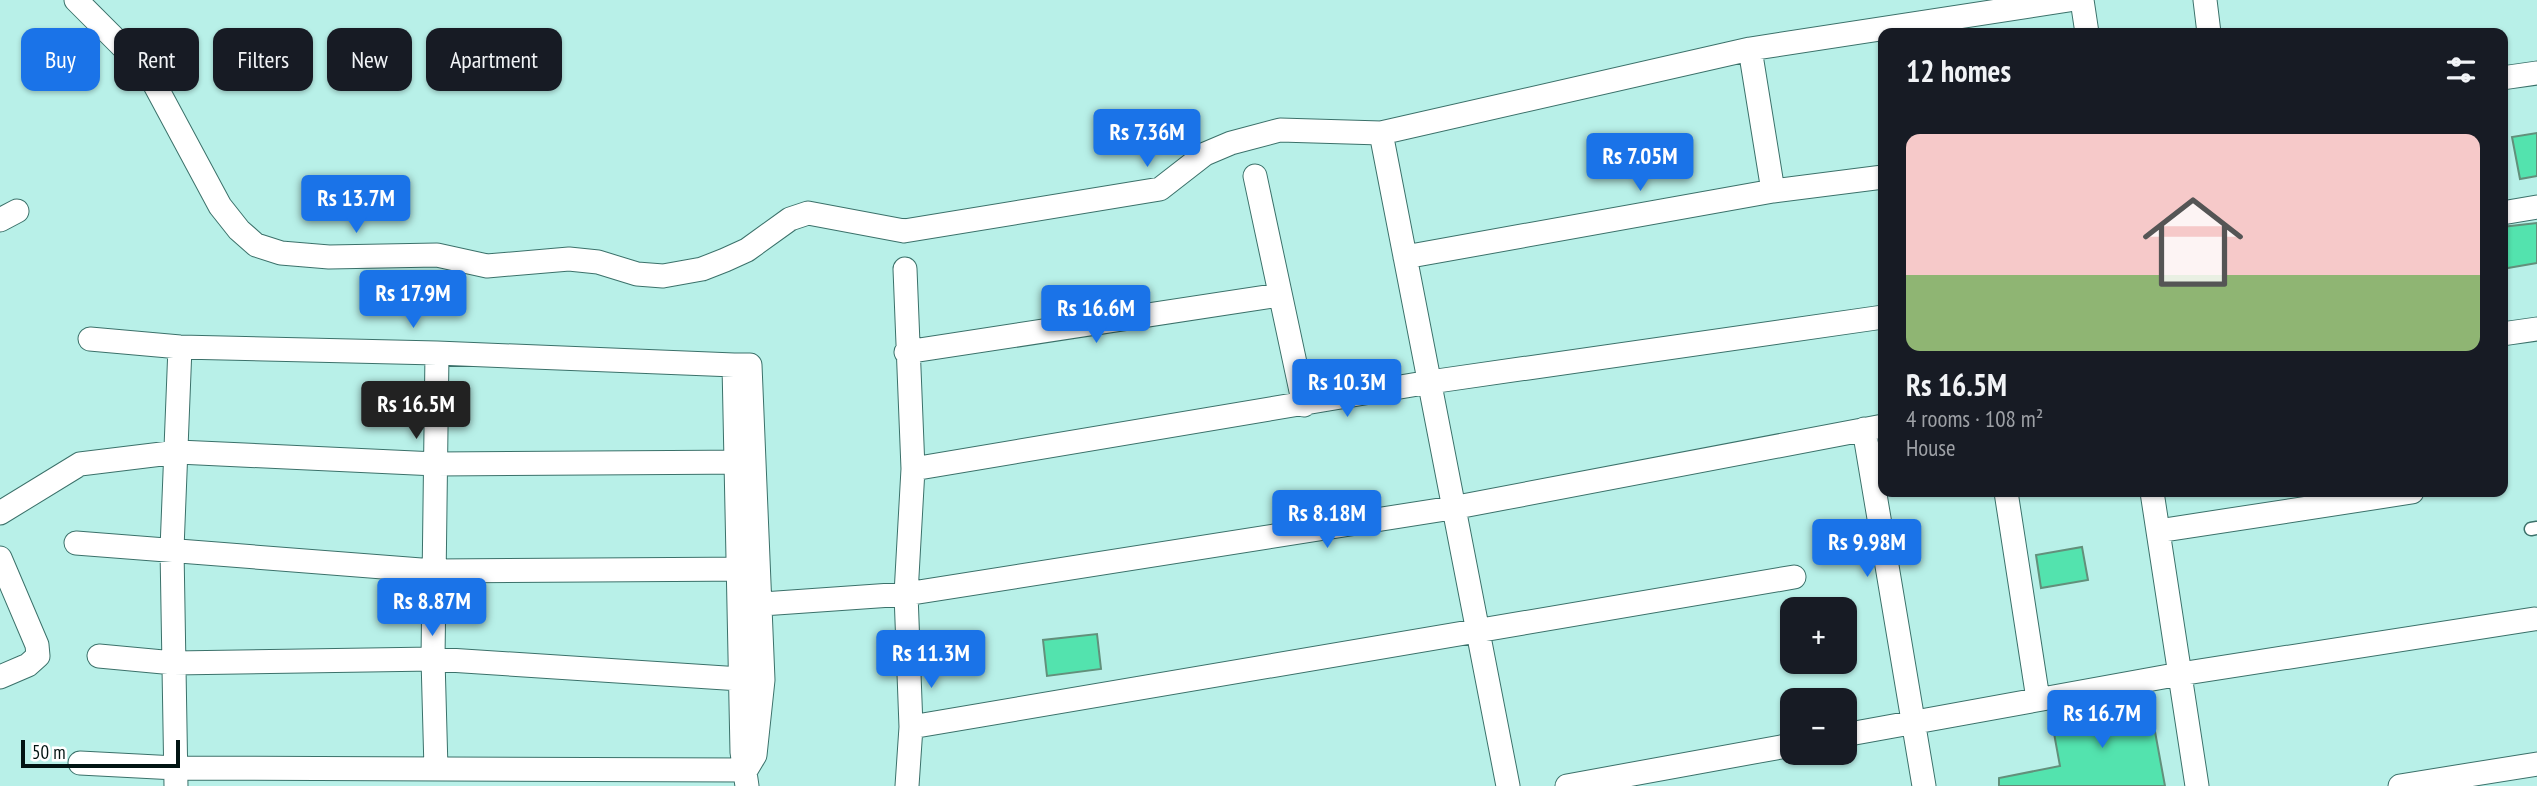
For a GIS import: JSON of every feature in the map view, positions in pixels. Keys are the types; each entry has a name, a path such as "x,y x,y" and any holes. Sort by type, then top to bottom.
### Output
{"street":[{"path":"76,0 139,63 155,85 220,206 239,230 256,245 281,253 329,257 437,255 487,266 569,259 598,262 636,274 663,276 702,269 725,260 747,250 790,219 808,213 904,230 1160,189 1205,154 1231,143 1280,130 1381,133 1750,49 1878,29"},
{"path":"1887,28 2069,0"},
{"path":"2082,0 2086,28"},
{"path":"2205,0 2208,28"},
{"path":"1750,49 1773,191"},
{"path":"2508,77 2537,73"},
{"path":"1381,133 1508,786"},
{"path":"1255,176 1304,405"},
{"path":"1405,257 1773,191 1878,178"},
{"path":"2508,212 2537,208"},
{"path":"905,269 906,352 913,469 906,594 911,727 908,786"},
{"path":"906,352 1280,295"},
{"path":"913,469 1430,382 1878,318"},
{"path":"2508,333 2537,329"},
{"path":"80,764 176,777 436,769 746,778 755,755 746,462 750,365 437,353 180,347 90,339"},
{"path":"176,777 172,549 178,452 180,347"},
{"path":"436,769 433,659 437,353"},
{"path":"762,604 906,594 1452,508 1873,427 1878,464"},
{"path":"0,513 80,464 178,452 436,464 746,462"},
{"path":"1882,497 1924,786"},
{"path":"2007,497 2038,699"},
{"path":"2153,497 2197,786"},
{"path":"2158,531 2379,497"},
{"path":"76,543 434,571 750,569"},
{"path":"0,558 37,645 38,656 28,665 0,677"},
{"path":"750,569 762,604 753,680"},
{"path":"911,727 1794,577"},
{"path":"1857,733 2180,674 2534,620"},
{"path":"99,656 174,663 433,659 753,680"},
{"path":"1567,786 1609,782 1780,747"},
{"path":"2400,786 2537,764"}],"building":[{"path":"2537,133 2537,176 2520,179 2512,137"},
{"path":"2537,223 2537,263 2508,268 2508,226"},
{"path":"2082,547 2088,580 2041,588 2036,555"},
{"path":"1097,634 1101,669 1047,676 1043,640"},
{"path":"2149,699 2165,786 1999,786 1999,778 2060,766 2051,717"}]}
